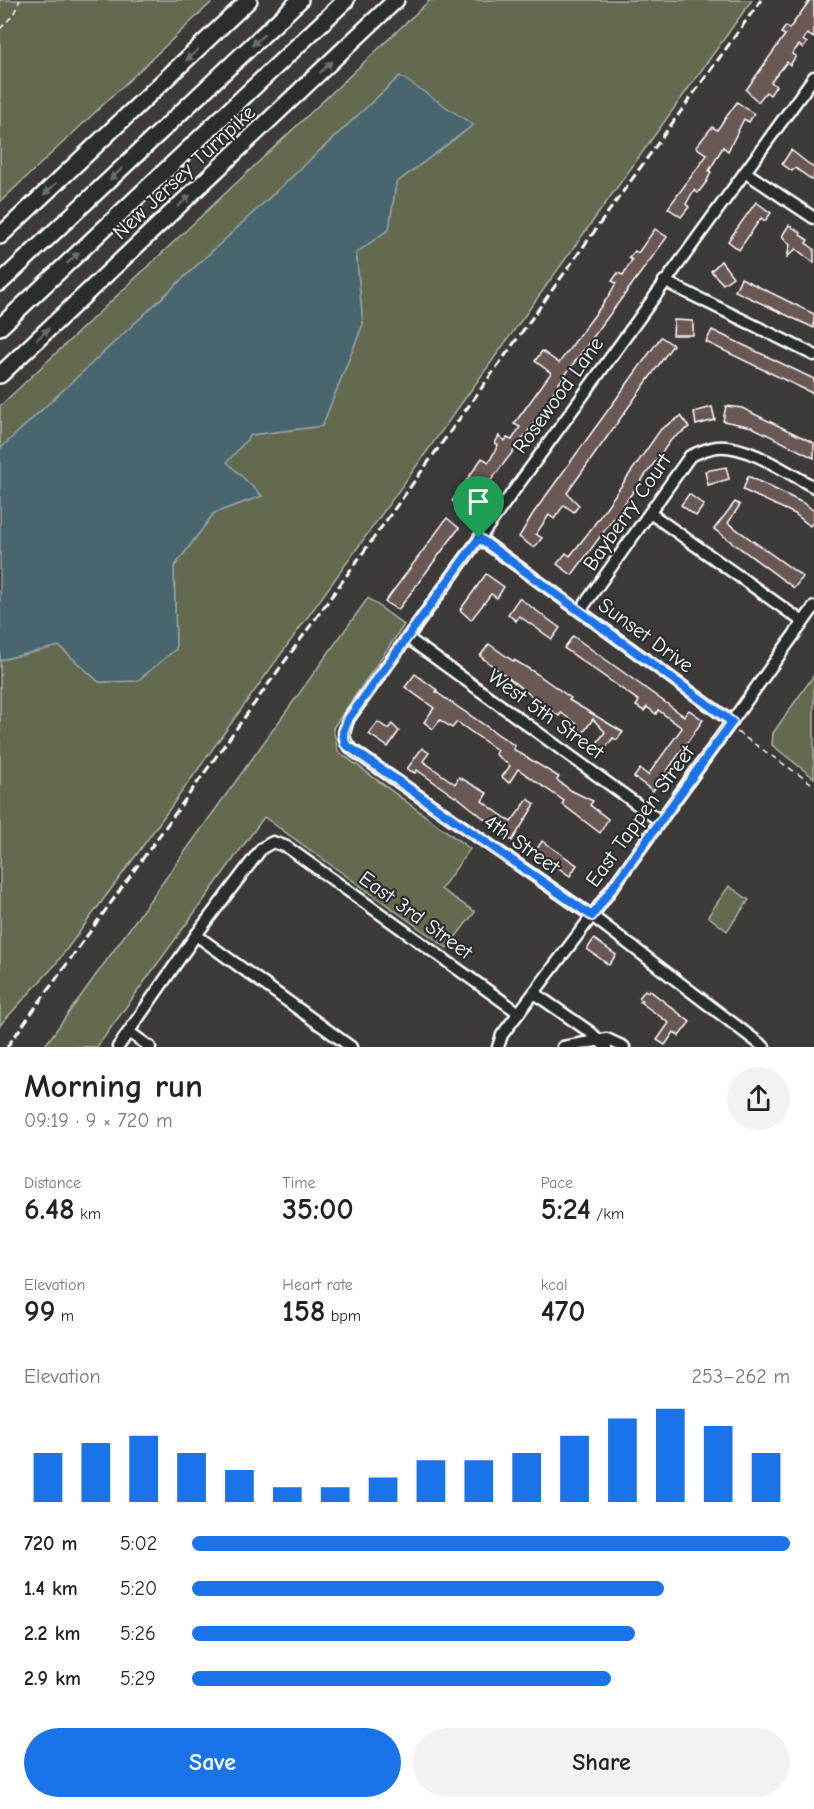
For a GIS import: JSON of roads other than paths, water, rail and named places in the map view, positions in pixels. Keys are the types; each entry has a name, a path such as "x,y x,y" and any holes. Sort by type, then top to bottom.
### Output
{"highway":[{"path":"0,236 249,0"},
{"path":"0,283 300,0"},
{"name":"New Jersey Turnpike","path":"0,327 346,0"},
{"name":"New Jersey Turnpike","path":"0,375 396,0"}],"street":[{"name":"Rosewood Lane","path":"344,739 343,732 349,718 409,639 479,538 813,79"},
{"path":"745,172 814,218"},
{"path":"664,282 814,355"},
{"name":"Bayberry Court","path":"580,611 690,456 719,446 760,458 814,487"},
{"path":"650,513 803,622"},
{"name":"Sunset Drive","path":"479,538 734,727"},
{"name":"East Tappen Street","path":"498,1047 502,1035 660,821 734,727 814,607"},
{"name":"West 5th Street","path":"409,639 660,821"},
{"name":"4th Street","path":"344,739 345,744 354,751 592,916 764,1047"},
{"name":"East 3rd Street","path":"196,935 262,848 273,842 290,849 519,1013"},
{"path":"118,1047 196,935 351,1047"},
{"path":"534,993 602,1043"},
{"path":"129,1032 150,1047"},
{"path":"563,1047 615,1041 624,1047"}],"water":[{"path":"400,76 473,125 396,183 389,229 356,253 363,324 322,426 251,435 227,462 262,496 214,513 174,567 176,649 137,681 99,682 59,646 0,660 0,449"}],"railway":[{"path":"7,1047 761,0"}]}
